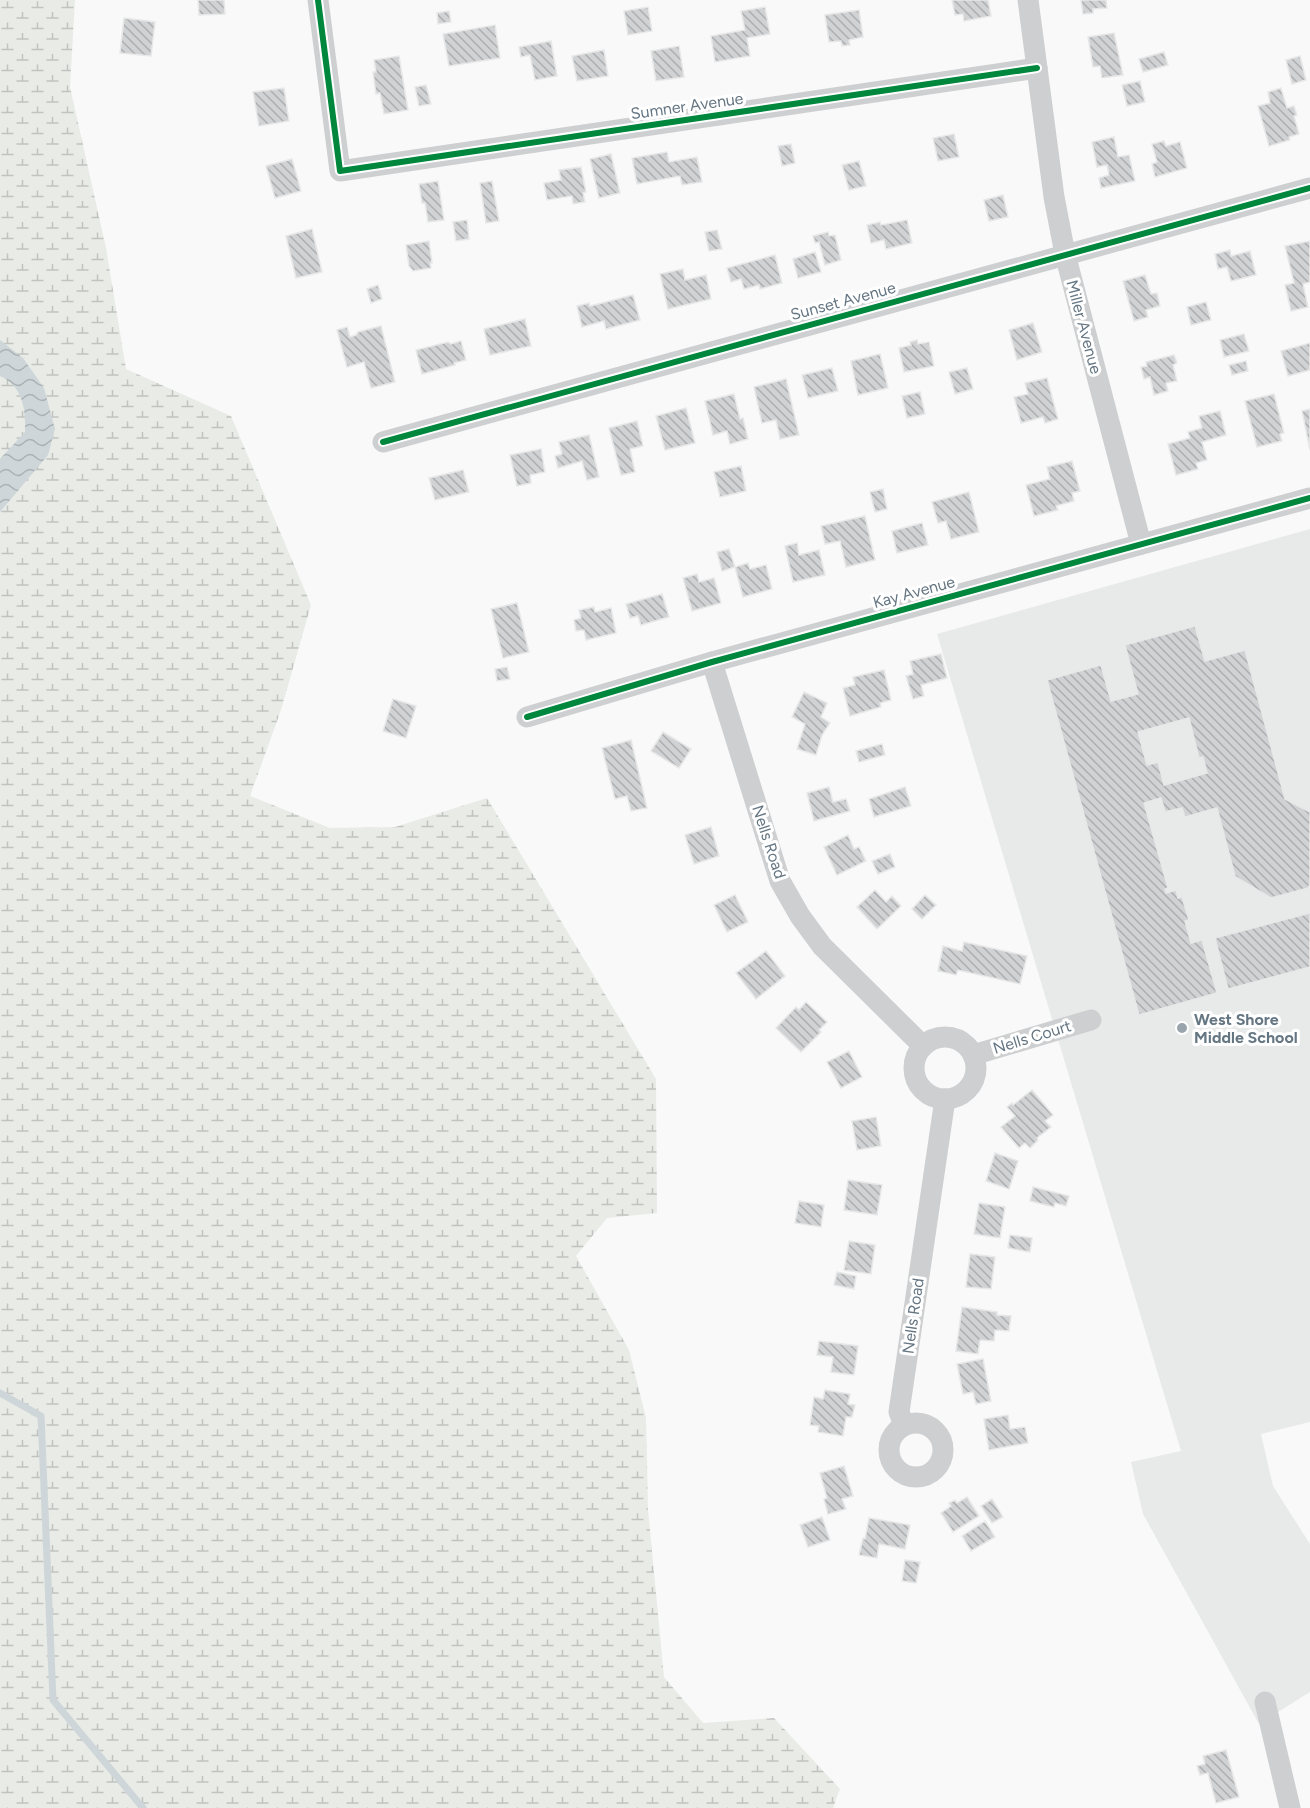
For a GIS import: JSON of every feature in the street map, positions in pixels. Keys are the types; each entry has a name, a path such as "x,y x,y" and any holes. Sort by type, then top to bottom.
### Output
{"street":[{"name":"Sumner Avenue","path":"318,0 340,171 1037,68"},
{"name":"Miller Avenue","path":"1028,0 1054,197 1065,254 1141,544"},
{"name":"Sunset Avenue","path":"383,442 1310,188"},
{"name":"Kay Avenue","path":"527,717 712,662 1310,498"},
{"name":"Nells Road","path":"712,662 780,881 800,916 822,946 924,1046"},
{"name":"Nells Court","path":"973,1055 1092,1020"},
{"path":"951,1038 968,1047 973,1055 976,1075 972,1085 965,1093 955,1098 945,1099 935,1097 919,1085 915,1075 918,1055 931,1041 951,1038"},
{"name":"Nells Road","path":"904,1425 899,1412 945,1099"},
{"path":"1265,1702 1290,1808"}],"shaded area":[{"name":"West Shore Middle School","path":"1310,529 1310,1422 1261,1434 1273,1486 1310,1544 1310,1692 1259,1724 1143,1514 1131,1462 1181,1451 937,634"}],"green space":[{"path":"0,0 75,0 70,87 106,248 126,369 231,416 311,605 281,710 250,796 330,828 395,827 487,798 656,1079 657,1213 607,1218 576,1256 629,1350 646,1418 648,1509 664,1677 703,1723 774,1718 840,1789 833,1808 0,1808"}],"water":[{"path":"0,340 23,358 44,388 55,429 48,455 0,512 0,459 25,432 25,424 24,407 18,392 8,380 0,376"}],"building":[{"path":"198,0 224,0 225,14 199,15"},
{"path":"952,0 988,0 991,16 964,21 963,14 955,15"},
{"path":"1081,0 1106,0 1107,8 1093,9 1093,13 1083,14"},
{"path":"648,7 652,31 628,35 624,11"},
{"path":"765,7 770,34 747,38 750,56 715,62 711,36 745,30 741,11"},
{"path":"859,10 863,37 849,40 850,45 842,46 841,41 829,42 825,15"},
{"path":"449,11 451,22 438,24 437,13"},
{"path":"124,18 155,22 151,56 120,53"},
{"path":"495,25 500,58 449,66 443,34"},
{"path":"1114,33 1123,75 1102,78 1100,66 1093,67 1088,37"},
{"path":"551,41 557,76 535,80 530,55 521,57 519,47"},
{"path":"679,46 684,77 656,81 651,51"},
{"path":"604,50 608,76 577,81 572,56"},
{"path":"1164,52 1168,65 1143,72 1139,59"},
{"path":"399,56 408,110 384,114 380,93 376,94 374,60"},
{"path":"1300,56 1306,80 1292,84 1286,60"},
{"path":"1140,81 1145,102 1127,106 1122,85"},
{"path":"426,85 431,104 419,106 415,87"},
{"path":"284,88 289,121 259,126 253,92"},
{"path":"1281,88 1287,108 1294,106 1299,134 1289,137 1290,140 1269,146 1258,106 1270,103 1268,92"},
{"path":"954,134 959,157 938,161 933,138"},
{"path":"1114,137 1118,157 1129,155 1135,181 1101,188 1099,178 1109,175 1107,165 1097,167 1092,142"},
{"path":"1164,141 1166,146 1180,142 1187,168 1155,177 1152,164 1157,162 1152,144"},
{"path":"791,144 795,163 782,166 778,146"},
{"path":"667,152 669,162 697,157 702,182 682,185 680,176 637,184 632,158"},
{"path":"611,154 620,193 599,198 590,159"},
{"path":"292,159 301,191 275,198 266,166"},
{"path":"859,161 866,186 849,190 842,165"},
{"path":"581,167 586,192 583,193 585,202 573,204 572,196 547,200 544,183 561,180 559,170"},
{"path":"438,181 444,220 428,222 419,184"},
{"path":"492,181 499,221 486,223 480,183"},
{"path":"1003,195 1008,217 989,221 984,200"},
{"path":"467,220 469,239 456,241 453,222"},
{"path":"907,220 912,243 886,249 884,240 871,243 867,225"},
{"path":"312,229 322,272 296,278 286,236"},
{"path":"717,230 722,249 709,251 705,232"},
{"path":"828,232 829,236 835,235 841,260 825,265 819,242 815,243 813,236"},
{"path":"429,241 431,268 413,271 409,266 406,245"},
{"path":"1310,241 1310,282 1303,284 1308,307 1291,311 1285,285 1294,283 1285,246"},
{"path":"1230,250 1231,256 1250,251 1256,275 1231,281 1227,267 1218,269 1215,254"},
{"path":"815,252 821,272 798,278 793,259"},
{"path":"775,255 782,283 760,289 759,285 744,289 741,279 731,282 727,268"},
{"path":"683,269 685,280 706,275 711,299 668,309 660,274"},
{"path":"1145,275 1151,294 1157,293 1160,306 1146,310 1148,317 1134,321 1123,281"},
{"path":"378,285 382,299 371,303 367,289"},
{"path":"633,295 640,320 606,329 604,321 582,327 577,306 589,303 590,306"},
{"path":"1206,302 1211,320 1191,325 1187,307"},
{"path":"525,319 531,346 490,355 484,329"},
{"path":"1033,323 1042,352 1017,360 1009,330"},
{"path":"381,326 395,382 371,388 364,362 347,367 337,330 347,327 350,337 358,332"},
{"path":"1244,334 1249,351 1224,357 1220,340"},
{"path":"917,340 918,344 929,342 934,366 904,372 899,348 911,345 910,342"},
{"path":"461,341 466,360 422,374 416,350"},
{"path":"1310,343 1310,370 1288,376 1281,351"},
{"path":"880,354 888,388 858,395 851,361"},
{"path":"1174,355 1177,363 1173,365 1177,381 1166,383 1168,391 1154,395 1150,377 1144,379 1141,367 1147,366 1146,362"},
{"path":"1246,361 1248,371 1232,375 1229,365"},
{"path":"832,368 838,391 808,398 802,375"},
{"path":"967,368 973,389 955,394 949,372"},
{"path":"1047,378 1058,419 1045,423 1043,417 1021,423 1014,397 1028,394 1025,383"},
{"path":"786,379 799,435 780,439 776,420 762,423 754,387"},
{"path":"920,392 925,414 907,418 902,396"},
{"path":"734,394 748,439 730,444 727,431 713,435 705,401"},
{"path":"1274,394 1284,433 1280,434 1282,441 1257,447 1245,401"},
{"path":"686,408 695,443 665,450 656,416"},
{"path":"1310,409 1310,450 1302,411"},
{"path":"1220,411 1226,435 1202,442 1207,460 1196,463 1198,469 1176,475 1168,444 1190,438 1188,432 1202,428 1199,416"},
{"path":"637,421 643,446 630,449 635,472 621,475 609,428"},
{"path":"589,435 599,477 587,480 582,461 558,468 555,456 562,454 559,442"},
{"path":"541,449 545,472 530,475 531,483 517,486 510,455"},
{"path":"1072,461 1080,491 1072,493 1074,501 1056,506 1058,510 1034,516 1026,485 1050,479 1047,467"},
{"path":"741,466 746,491 720,497 714,472"},
{"path":"463,470 469,492 435,500 429,478"},
{"path":"883,489 887,509 875,512 870,492"},
{"path":"969,492 979,532 951,539 946,521 938,523 932,502"},
{"path":"865,516 875,560 846,567 840,541 825,544 821,526"},
{"path":"922,523 928,545 897,553 892,531"},
{"path":"797,543 799,555 819,550 825,575 793,582 785,546"},
{"path":"729,549 735,567 722,571 717,552"},
{"path":"748,563 750,569 766,565 772,589 743,597 735,567"},
{"path":"697,574 699,582 714,578 721,603 692,611 683,578"},
{"path":"662,594 669,617 641,625 638,616 630,618 626,604"},
{"path":"517,603 529,652 503,658 491,609"},
{"path":"594,607 595,612 611,608 616,633 586,640 584,630 576,631 574,620 581,618 579,610"},
{"path":"1195,626 1205,661 1245,650 1285,799 1310,812 1310,884 1308,888 1271,898 1234,876 1217,808 1185,817 1182,808 1165,812 1161,798 1144,803 1168,888 1165,889 1166,893 1176,890 1178,898 1182,897 1189,920 1185,921 1191,943 1202,940 1217,993 1139,1015 1047,680 1101,665 1111,701 1138,694 1125,645","holes":["1189,718 1199,758 1203,757 1207,773 1164,785 1158,762 1147,765 1138,732"]},
{"path":"941,654 947,678 921,685 924,696 913,699 906,676 913,674 910,661"},
{"path":"507,667 510,679 497,681 495,669"},
{"path":"884,670 891,700 880,703 881,707 850,716 843,688 855,685 853,677"},
{"path":"804,692 827,703 821,717 830,723 822,735 816,755 797,749 805,724 792,717"},
{"path":"393,699 416,706 406,738 383,731"},
{"path":"663,732 691,749 679,768 651,751"},
{"path":"631,740 647,808 631,811 627,796 615,799 602,748"},
{"path":"882,744 885,755 859,762 856,751"},
{"path":"829,787 833,802 846,799 850,811 814,821 807,793"},
{"path":"905,787 911,806 874,817 869,799"},
{"path":"711,827 719,856 694,864 685,835"},
{"path":"848,835 854,849 859,847 866,861 837,875 824,847"},
{"path":"890,854 895,867 878,874 872,861"},
{"path":"875,890 886,902 892,896 901,906 877,929 857,907"},
{"path":"735,895 748,922 727,932 714,905"},
{"path":"925,895 936,905 922,919 912,909"},
{"path":"1310,913 1310,967 1228,989 1215,938"},
{"path":"964,942 1027,956 1020,984 958,970 956,975 938,971 943,946 962,951"},
{"path":"766,951 785,976 756,999 736,973"},
{"path":"806,1002 827,1022 819,1030 821,1032 801,1052 776,1028 796,1007 799,1010"},
{"path":"849,1051 862,1077 841,1088 827,1062"},
{"path":"1032,1090 1053,1115 1045,1121 1051,1127 1037,1138 1038,1140 1030,1148 1025,1143 1019,1148 1001,1127 1015,1116 1007,1107"},
{"path":"876,1117 881,1146 857,1150 852,1121"},
{"path":"995,1153 1018,1161 1009,1189 986,1181"},
{"path":"848,1180 882,1185 877,1215 844,1210"},
{"path":"1033,1187 1069,1196 1066,1206 1055,1203 1054,1207 1030,1201"},
{"path":"799,1201 824,1205 821,1227 795,1223"},
{"path":"979,1203 1005,1207 1000,1238 974,1234"},
{"path":"1010,1235 1032,1238 1030,1252 1008,1248"},
{"path":"849,1241 875,1245 871,1274 844,1270"},
{"path":"970,1254 995,1257 991,1289 966,1287"},
{"path":"837,1272 856,1276 854,1289 834,1285"},
{"path":"962,1307 1011,1316 1009,1331 995,1330 994,1341 980,1340 978,1354 956,1351"},
{"path":"819,1341 858,1346 854,1375 831,1372 833,1357 817,1355"},
{"path":"983,1359 991,1401 976,1404 973,1392 963,1394 957,1364"},
{"path":"825,1390 850,1394 848,1404 855,1405 852,1417 846,1417 843,1436 818,1432 819,1426 810,1425 814,1397 823,1399"},
{"path":"1008,1415 1010,1429 1025,1427 1028,1443 989,1450 984,1419"},
{"path":"844,1466 853,1496 842,1499 846,1509 828,1514 824,1499 827,1498 820,1473"},
{"path":"967,1497 979,1516 953,1532 941,1513 951,1506 949,1503 955,1500 957,1503"},
{"path":"992,1499 1003,1517 992,1523 981,1506"},
{"path":"822,1517 830,1540 808,1547 800,1525"},
{"path":"869,1518 910,1525 905,1549 879,1544 877,1558 859,1555"},
{"path":"985,1521 995,1537 971,1551 962,1536"},
{"path":"905,1560 920,1562 916,1583 902,1581"},
{"path":"1226,1750 1239,1797 1216,1803 1208,1773 1200,1775 1197,1766 1205,1764 1203,1756"}],"waterway":[{"path":"0,1393 41,1416 53,1700 143,1808"}],"cycle path":[{"path":"318,0 340,171 1037,68"},
{"path":"383,442 1310,188"},
{"path":"527,717 712,662 1310,498"}],"place":[{"name":"West Shore Middle School","path":"1182,1028"}]}
